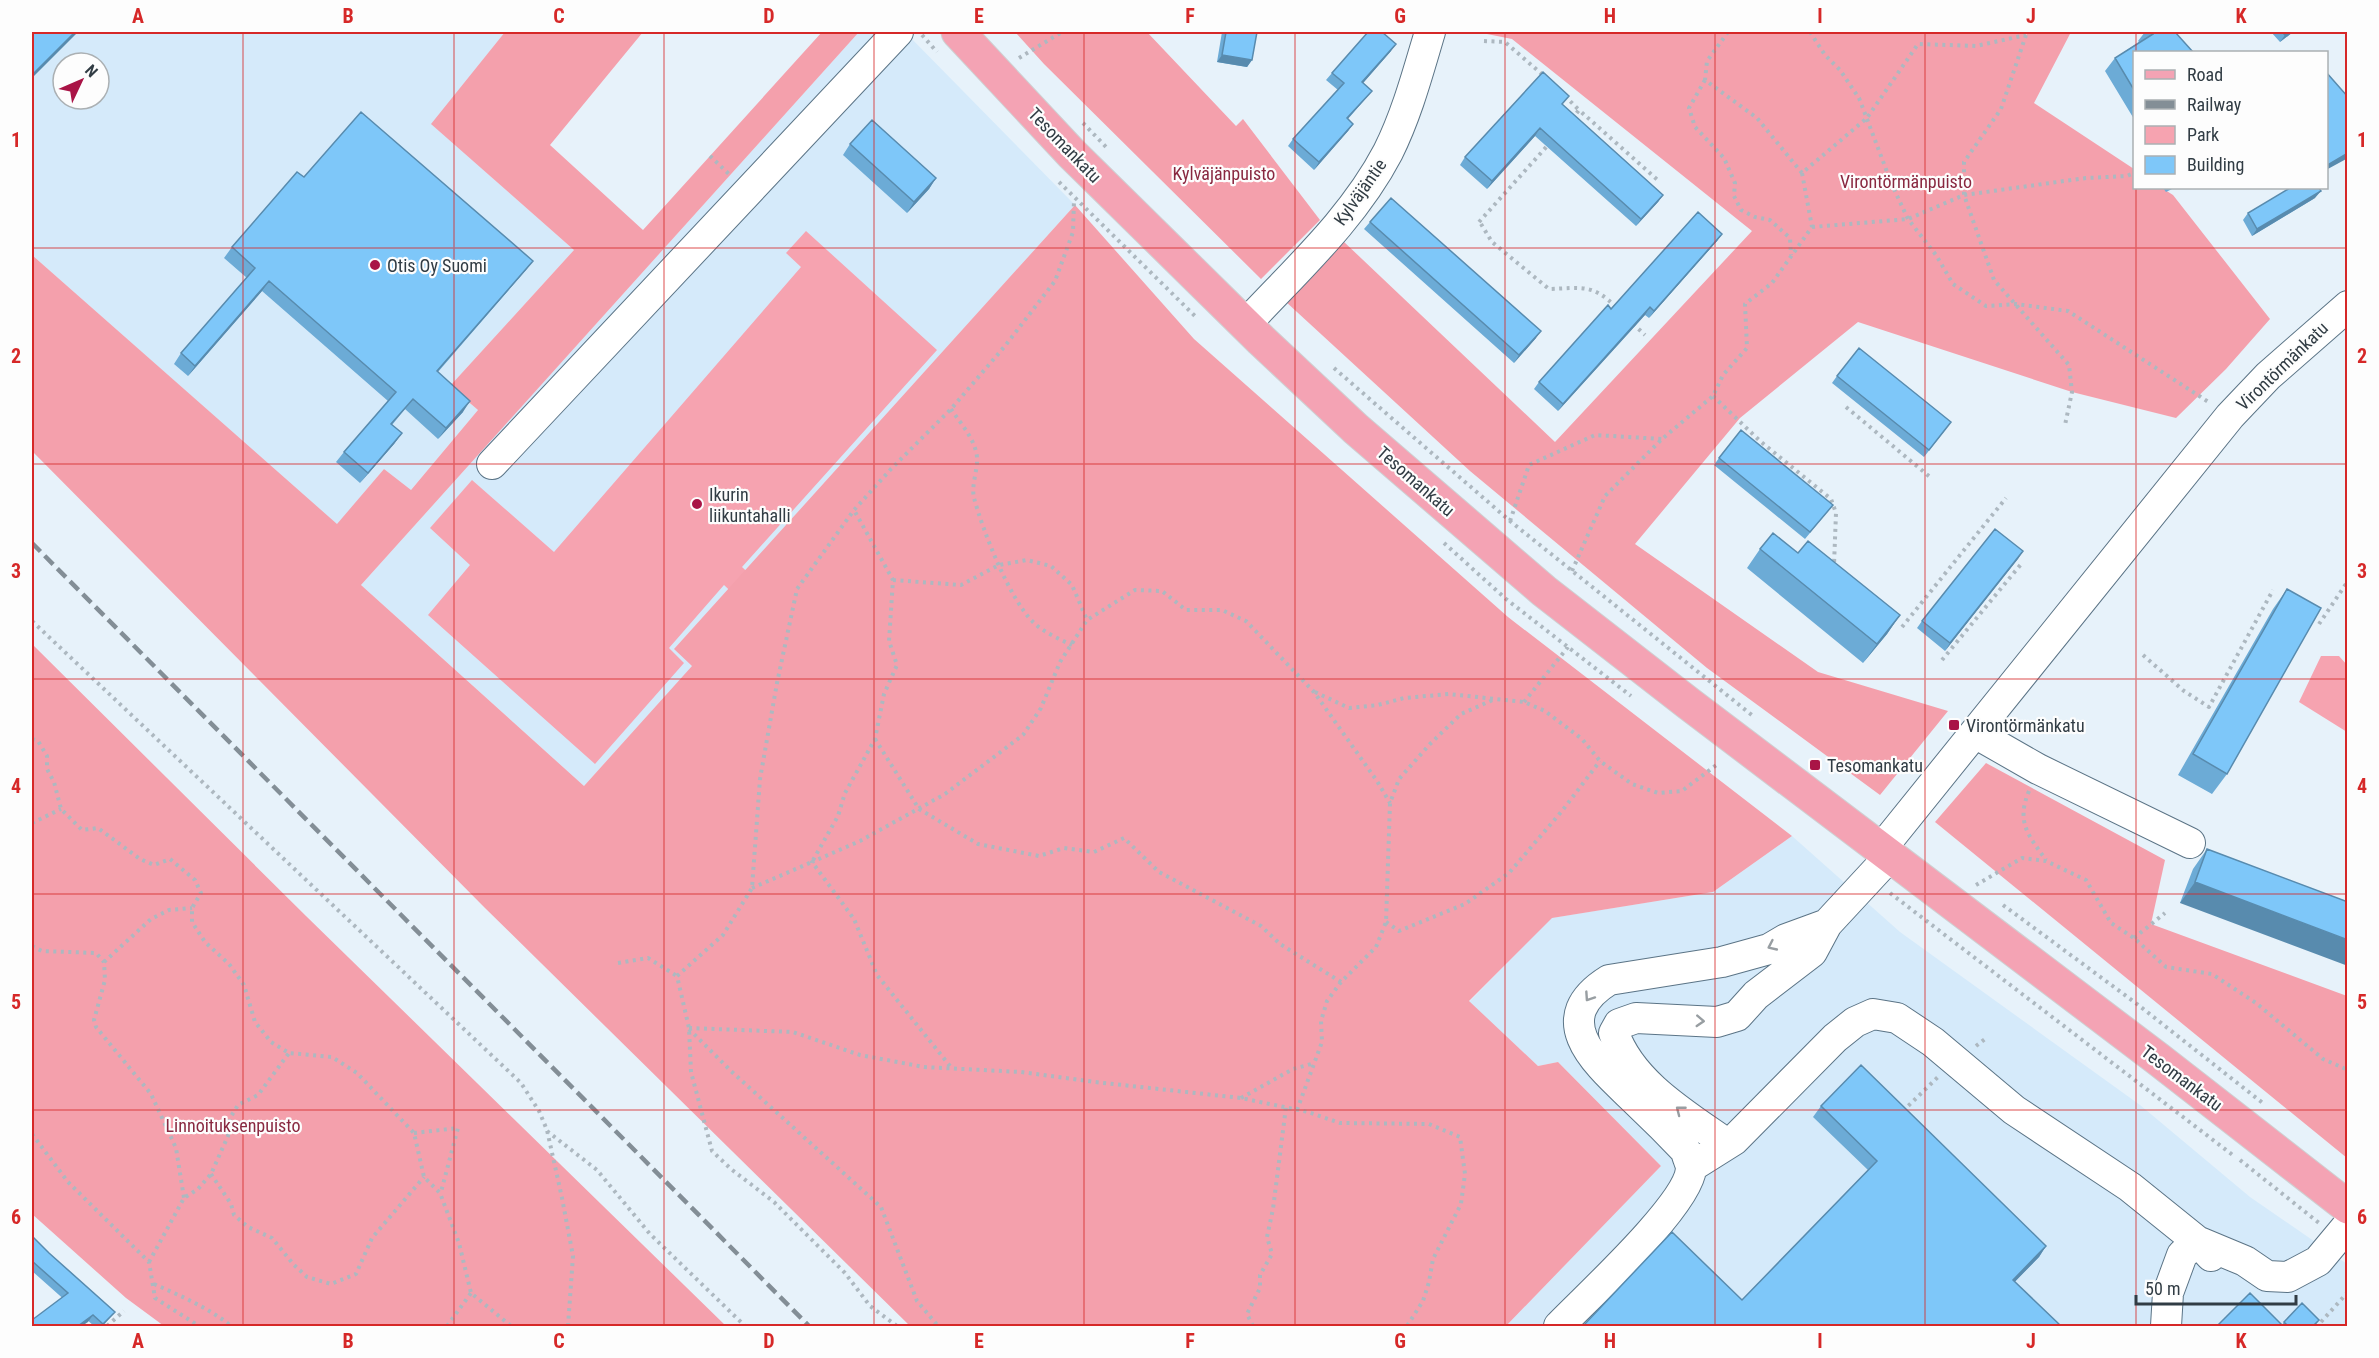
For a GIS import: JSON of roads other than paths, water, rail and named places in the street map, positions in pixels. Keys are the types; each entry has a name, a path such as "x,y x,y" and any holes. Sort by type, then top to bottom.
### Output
{"main road":[{"name":"Tesomankatu","path":"958,32 1072,154 1245,325 1356,429 1544,591 2158,1059 2348,1207"}],"street":[{"path":"492,464 898,32"},
{"name":"Kylväjäntie","path":"1245,325 1351,210 1382,162 1408,104 1430,32"},
{"name":"Virontörmänkatu","path":"1827,924 1886,853 1975,733 2230,416 2268,375 2348,306"},
{"path":"1975,733 2038,769 2190,843"},
{"path":"1727,1144 1656,1090 1632,1066 1620,1049 1614,1033 1619,1024 1636,1018 1718,1022 1737,1016 1756,995 1812,952 1827,924"},
{"path":"1559,1326 1667,1214 1684,1190 1691,1167 1686,1151 1602,1068 1587,1050 1580,1031 1581,1010 1594,989 1609,980 1722,962 1769,949 1786,939 1827,924"},
{"path":"1691,1167 1727,1144 1767,1108 1835,1038 1855,1022 1873,1014 1897,1018 1934,1042 2014,1110 2130,1187 2197,1241 2245,1261 2266,1276 2288,1277 2318,1261 2348,1225"},
{"path":"2166,1326 2168,1293 2178,1264 2182,1254 2197,1241"}],"railway":[{"path":"32,543 809,1326"}],"place":[{"name":"Otis Oy Suomi","path":"375,265"},
{"name":"Ikurin liikuntahalli","path":"697,504"},
{"name":"Virontörmänkatu","path":"1954,725"},
{"name":"Tesomankatu","path":"1815,765"}],"park label":[{"name":"Kylväjänpuisto","path":"1224,173"},
{"name":"Virontörmänpuisto","path":"1906,181"},
{"name":"Linnoituksenpuisto","path":"233,1125"}]}
